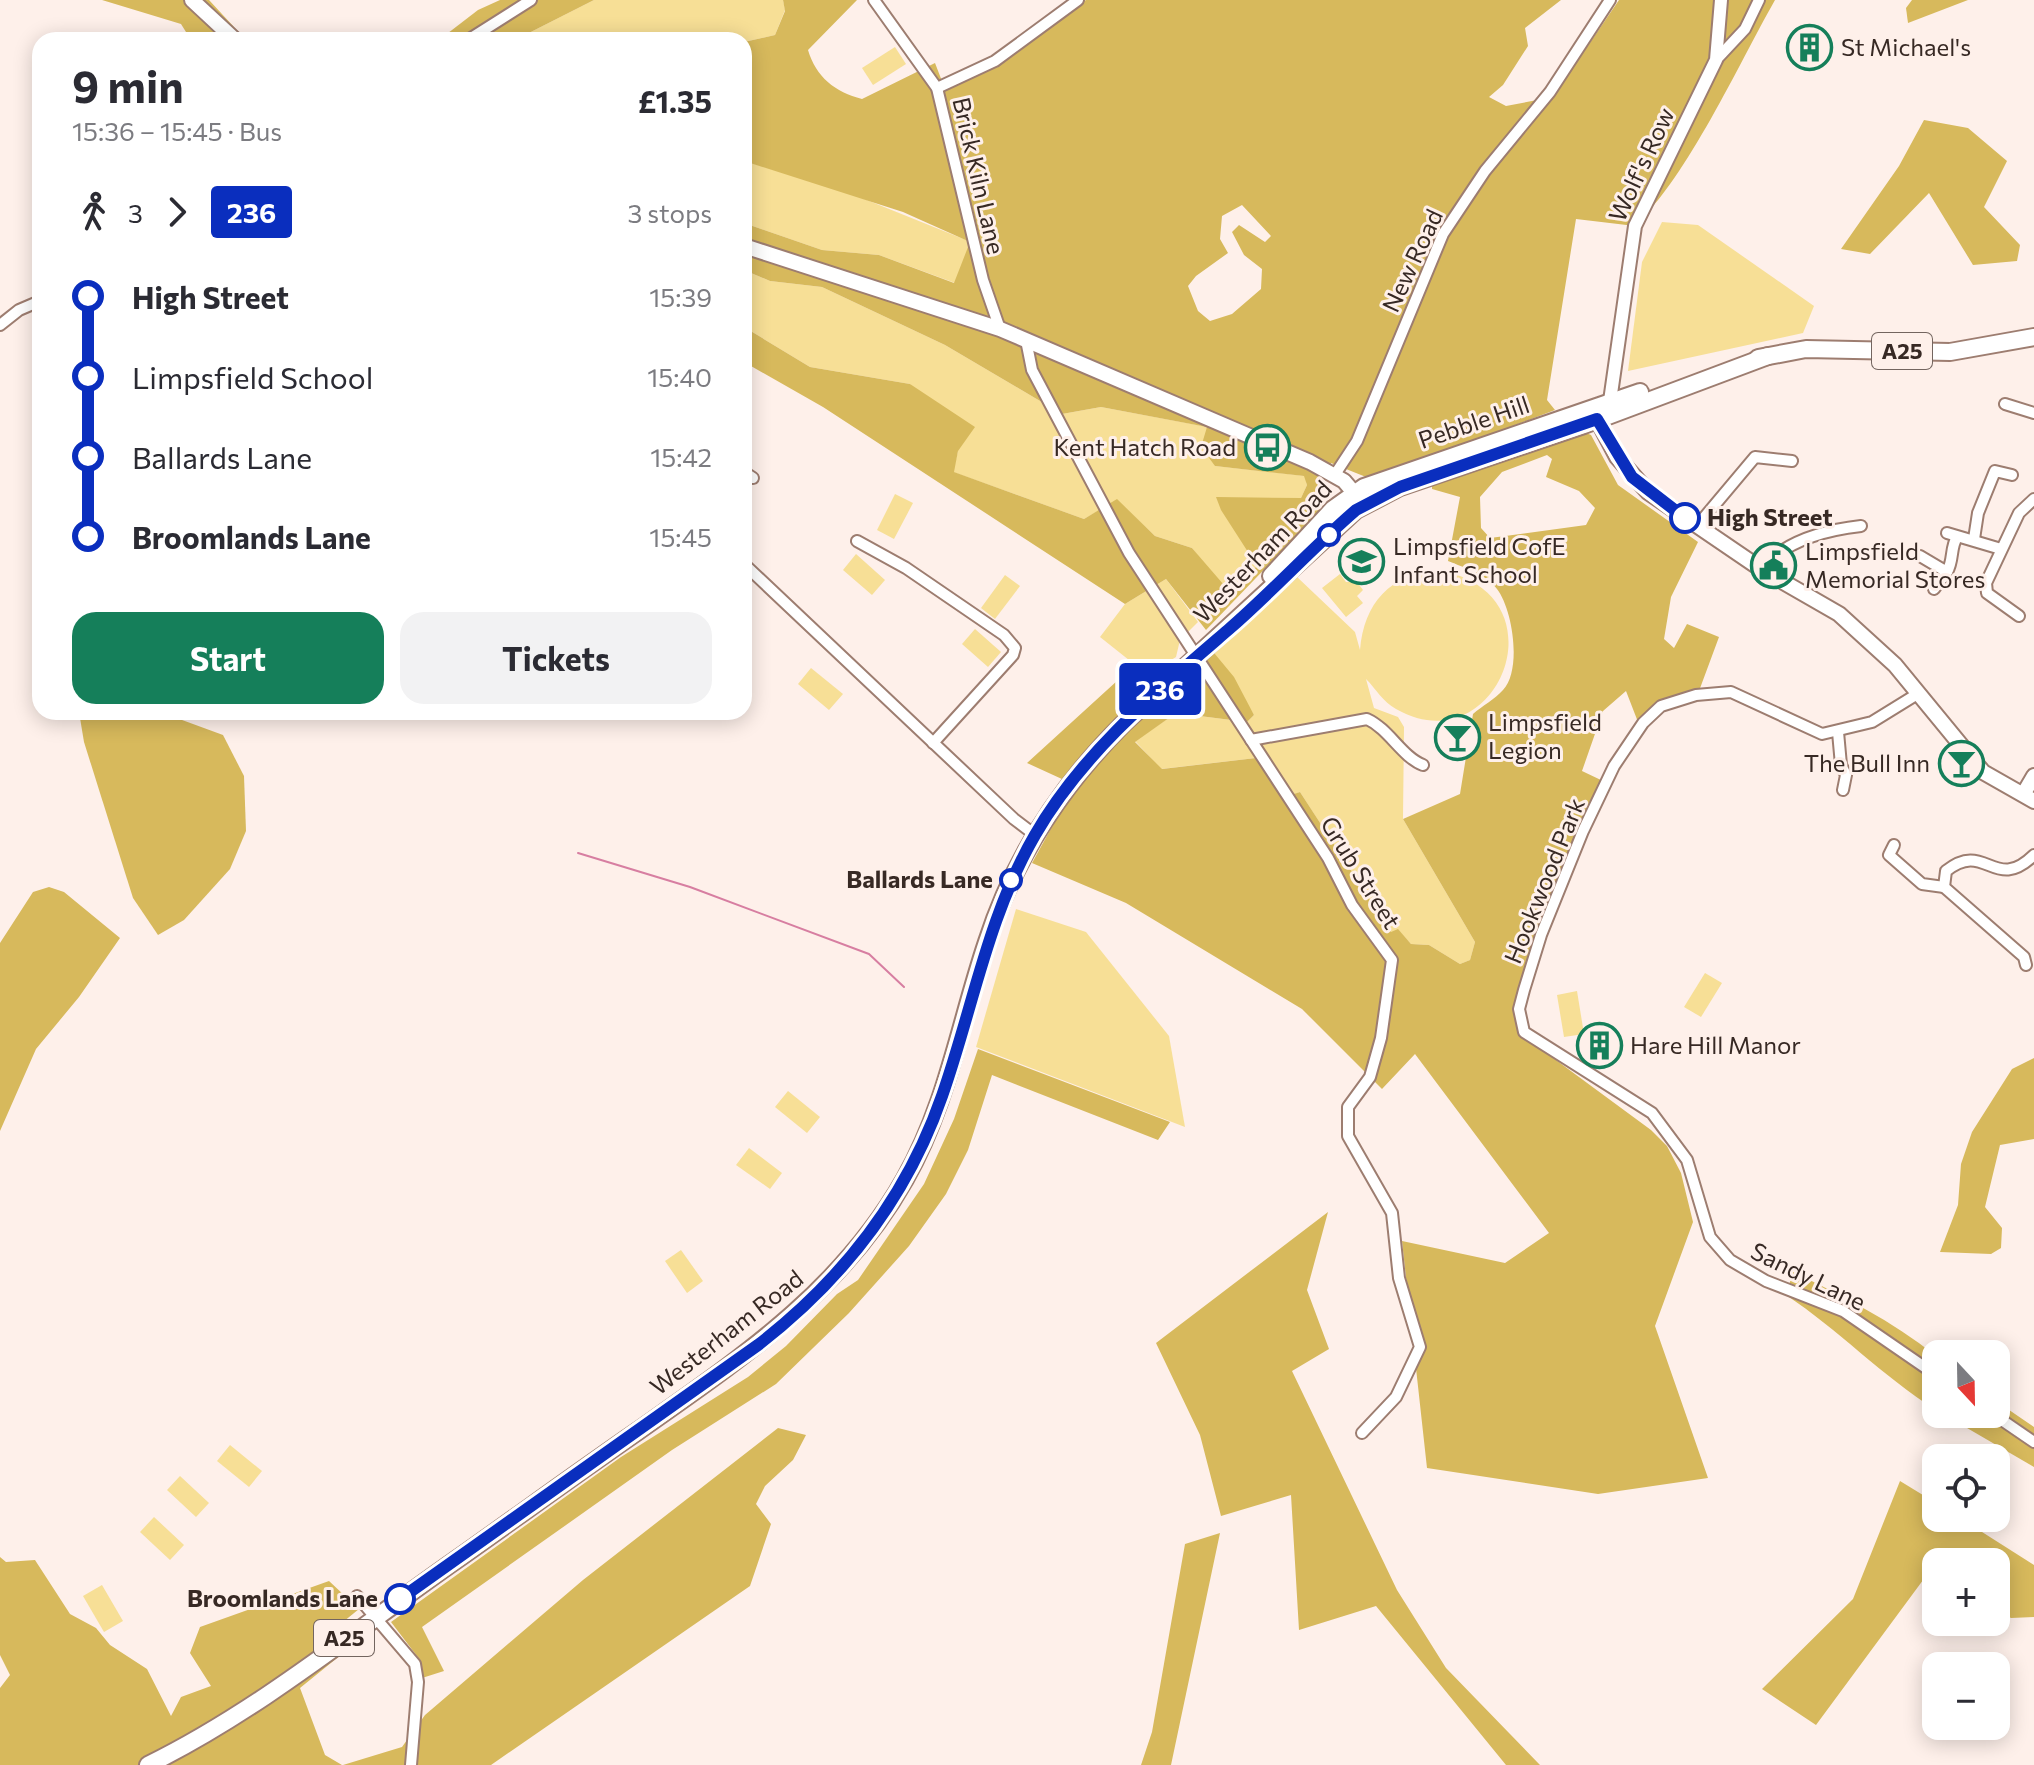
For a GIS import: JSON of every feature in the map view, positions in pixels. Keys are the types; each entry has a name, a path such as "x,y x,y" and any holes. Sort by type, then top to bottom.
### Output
{"main road":[{"path":"192,0 226,32"},
{"path":"752,249 1026,340 1310,462 1334,476 1354,504"},
{"name":"A25","path":"1604,410 1768,356 1806,349 1950,352 2034,337"},
{"path":"1604,410 1623,465 1648,492 1761,569 1839,614 1895,665 1983,772 2029,797 2034,776"},
{"name":"Pebble Hill","path":"1354,504 1604,410"},
{"name":"Westerham Road","path":"148,1765 215,1728 758,1345 801,1310 846,1263 885,1212 926,1137 948,1077 997,912 1035,835 1101,747 1354,504"}],"street":[{"path":"481,32 531,0"},
{"name":"Brick Kiln Lane","path":"874,0 942,86 983,280 1000,329"},
{"path":"942,86 995,61 1078,0"},
{"name":"New Road","path":"1334,476 1357,441 1443,234 1485,171 1550,92 1610,0"},
{"name":"Wolf's Row","path":"1604,410 1635,226 1716,60 1721,0"},
{"path":"1716,60 1745,29 1759,0"},
{"path":"0,325 32,304"},
{"name":"Grub Street","path":"1026,340 1032,370 1129,553 1202,650 1251,740 1328,858 1352,905 1392,960 1381,1038 1370,1077 1348,1107 1348,1136 1392,1213 1399,1278 1420,1347 1396,1397 1362,1433"},
{"path":"2005,404 2034,413"},
{"path":"1697,526 1755,457 1792,461"},
{"path":"1974,539 1978,513 1995,471 2012,475"},
{"path":"2019,616 1987,593 1986,583 2019,513 2034,499"},
{"path":"1761,569 1775,554 1798,541 1861,526"},
{"path":"1934,589 1952,563 1952,535 2001,549"},
{"path":"857,541 906,568 1004,635 1015,648 1013,655 933,743"},
{"path":"1920,556 1947,572"},
{"path":"752,572 1035,835"},
{"name":"Hookwood Park","path":"1524,1032 1520,1004 1546,921 1614,766 1643,723 1661,706 1715,691 1740,696 1822,734 1838,732"},
{"path":"1843,790 1846,775 1841,765 1838,732 1872,722 1919,693"},
{"path":"1251,740 1367,719 1382,727 1414,761 1423,765"},
{"path":"1894,845 1889,855 1922,884 1944,887 2024,957 2026,965"},
{"path":"1944,887 1946,871 1959,861 1976,860 2005,871 2020,869 2034,855"},
{"name":"Sandy Lane","path":"1524,1032 1652,1113 1687,1160 1710,1237 1730,1260 1766,1281 1843,1311 1922,1365"},
{"path":"2010,1426 2034,1442"},
{"path":"357,1596 373,1618 410,1654 415,1664 418,1682 411,1765"}],"shaded area":[{"path":"102,0 209,0 239,32 186,32 181,24"},
{"path":"500,0 594,0 531,32 449,32 478,10"},
{"path":"594,0 783,0 785,10 775,35 752,40 752,32 531,32"},
{"path":"783,0 857,0 808,50 821,76 835,88 862,99 935,63 945,89 1086,0 1561,0 1525,28 1528,46 1503,85 1489,97 1506,106 1553,97 1619,0 1775,0 1693,149 1655,204 1635,226 1576,219 1547,400 1555,410 1371,479 1331,463 1321,485 1324,497 1322,509 1206,630 1166,579 1125,604 823,407 752,367 752,332 810,367 910,384 975,427 958,451 954,472 1084,519 1117,499 1155,536 1192,548 1230,592 1257,566 1216,497 1301,498 1307,485 1304,476 1215,466 1201,447 1207,427 1101,407 1062,414 945,345 822,287 770,281 752,273 752,226 822,250 879,255 954,283 970,242 903,212 752,164 752,40 775,35 785,11","holes":["1242,205 1271,236 1265,242 1239,225 1232,232 1244,255 1262,269 1261,289 1232,314 1210,321 1198,311 1188,286 1196,276 1228,253 1220,239 1222,216"]},
{"path":"1912,0 1968,0 1908,23 1906,8"},
{"path":"895,47 906,64 873,85 862,68"},
{"path":"1924,120 1968,128 2007,161 1984,207 2020,245 2017,261 1973,265 1929,193 1870,254 1841,249 1899,166"},
{"path":"752,163 837,188 971,242 955,283 879,255 822,250 752,226"},
{"path":"1662,222 1698,225 1814,306 1803,333 1628,371 1642,262"},
{"path":"752,273 770,281 822,287 945,345 1062,414 1101,407 1208,427 1215,466 1305,476 1307,485 1301,498 1217,498 1257,566 1230,592 1224,589 1192,548 1155,536 1117,500 1084,519 953,472 958,451 910,384 810,367 752,332"},
{"path":"1582,431 1591,435 1618,485 1698,542 1671,597 1664,639 1674,648 1687,624 1719,637 1699,691 1638,722 1626,691 1603,711 1582,771 1603,781 1521,992 1529,1027 1526,1038 1651,1130 1667,1146 1681,1173 1693,1222 1655,1326 1708,1478 1598,1494 1427,1468 1402,1241 1505,1263 1549,1233 1415,1054 1382,1089 1302,1009 1126,903 1032,863 1075,785 1027,763 1129,670 1158,697 1210,648 1234,677 1254,715 1247,722 1176,713 1135,742 1162,769 1256,758 1282,798 1300,792 1391,932 1398,929 1411,944 1429,945 1460,964 1470,960 1475,942 1403,819 1460,794 1473,714 1500,693 1509,681 1514,655 1513,640 1507,611 1497,589 1481,575 1448,561 1460,497 1432,489 1432,483","holes":["1547,455 1552,459 1546,477 1579,491 1595,508 1586,525 1490,538 1481,528 1480,497 1502,472"]},
{"path":"895,494 913,503 894,539 877,530"},
{"path":"856,554 885,580 872,595 843,570"},
{"path":"1438,570 1478,585 1500,610 1508,639 1504,670 1488,697 1463,715 1432,721 1391,706 1366,679 1374,708 1398,717 1404,727 1403,819 1475,942 1470,960 1460,964 1429,945 1411,944 1398,930 1391,933 1300,792 1283,799 1256,758 1161,769 1135,741 1176,713 1247,722 1254,715 1210,648 1281,585 1296,576 1355,632 1360,650 1367,618 1382,594 1406,578"},
{"path":"1340,574 1346,582 1357,582 1363,590 1357,596 1363,603 1346,617 1322,588"},
{"path":"1005,575 1020,586 995,619 981,608"},
{"path":"1166,579 1198,622 1180,640 1176,657 1147,675 1138,672 1134,664 1100,637 1125,604"},
{"path":"975,629 1001,652 988,667 962,644"},
{"path":"811,668 843,694 829,710 798,684"},
{"path":"80,720 182,720 223,735 244,776 246,831 230,869 184,920 158,935 133,898 84,742"},
{"path":"49,887 64,892 120,938 79,997 36,1049 0,1131 0,943 33,892"},
{"path":"1016,909 1086,932 1169,1036 1185,1127 976,1047"},
{"path":"1705,973 1722,983 1701,1017 1684,1007"},
{"path":"1577,991 1584,1034 1564,1037 1557,995"},
{"path":"978,1049 1170,1122 1158,1140 992,1075 968,1150 946,1194 909,1246 849,1313 776,1384 672,1450 422,1627 444,1671 422,1678 420,1660 391,1622 621,1457 748,1377 786,1346 837,1294 858,1280 924,1184 954,1119"},
{"path":"2034,1058 2034,1139 2000,1145 1985,1207 2002,1228 2001,1248 1991,1254 1940,1252 1958,1205 1961,1164 1972,1132 2012,1069"},
{"path":"788,1091 820,1117 807,1133 775,1107"},
{"path":"749,1148 782,1173 770,1189 736,1165"},
{"path":"1328,1212 1307,1290 1329,1349 1292,1371 1397,1590 1446,1668 1540,1765 1506,1765 1376,1606 1299,1630 1291,1495 1221,1516 1200,1435 1156,1343"},
{"path":"681,1250 703,1281 687,1293 665,1261"},
{"path":"1793,1272 1867,1310 1922,1346 1922,1400 1897,1383 1786,1295"},
{"path":"2010,1411 2034,1427 2034,1467 2010,1453 2010,1444 1995,1444 1967,1428 2010,1428"},
{"path":"778,1428 806,1435 793,1460 765,1486 756,1504 771,1524 750,1586 491,1765 343,1765 402,1747 425,1715 583,1580"},
{"path":"230,1445 262,1471 249,1487 217,1461"},
{"path":"180,1476 209,1503 196,1517 167,1490"},
{"path":"1900,1481 1922,1494 1922,1532 1982,1532 2007,1548 1922,1548 1922,1581 1816,1725 1762,1689 1853,1599"},
{"path":"154,1517 184,1545 170,1560 140,1532"},
{"path":"1220,1533 1171,1765 1141,1765 1152,1732 1185,1544"},
{"path":"2010,1550 2034,1565 2034,1617 2011,1618"},
{"path":"0,1557 6,1562 35,1560 70,1614 96,1628 110,1645 147,1669 171,1716 181,1697 211,1686 190,1653 200,1627 329,1581 359,1609 327,1635 342,1654 300,1688 325,1755 342,1765 0,1765 0,1688 10,1675 0,1655"},
{"path":"102,1585 123,1621 104,1632 83,1596"}],"waterway":[{"path":"578,853 690,887 869,954 904,987"}],"bus line":[{"name":"236","path":"400,1599 758,1345 801,1310 846,1263 885,1212 926,1137 948,1077 997,912 1044,819 1087,762 1113,734 1195,655 1226,632 1356,510 1400,487 1597,419 1604,436 1632,477 1685,518"}],"place":[{"name":"St Michael's","path":"1810,48"},
{"name":"Kent Hatch Road","path":"1267,448"},
{"name":"High Street","path":"1685,518"},
{"name":"Limpsfield CofE Infant School","path":"1362,561"},
{"name":"Limpsfield Memorial Stores","path":"1774,566"},
{"name":"Limpsfield Legion","path":"1457,737"},
{"name":"The Bull Inn","path":"1961,764"},
{"name":"Ballards Lane","path":"1011,880"},
{"name":"Hare Hill Manor","path":"1599,1046"},
{"name":"Broomlands Lane","path":"400,1599"}]}
